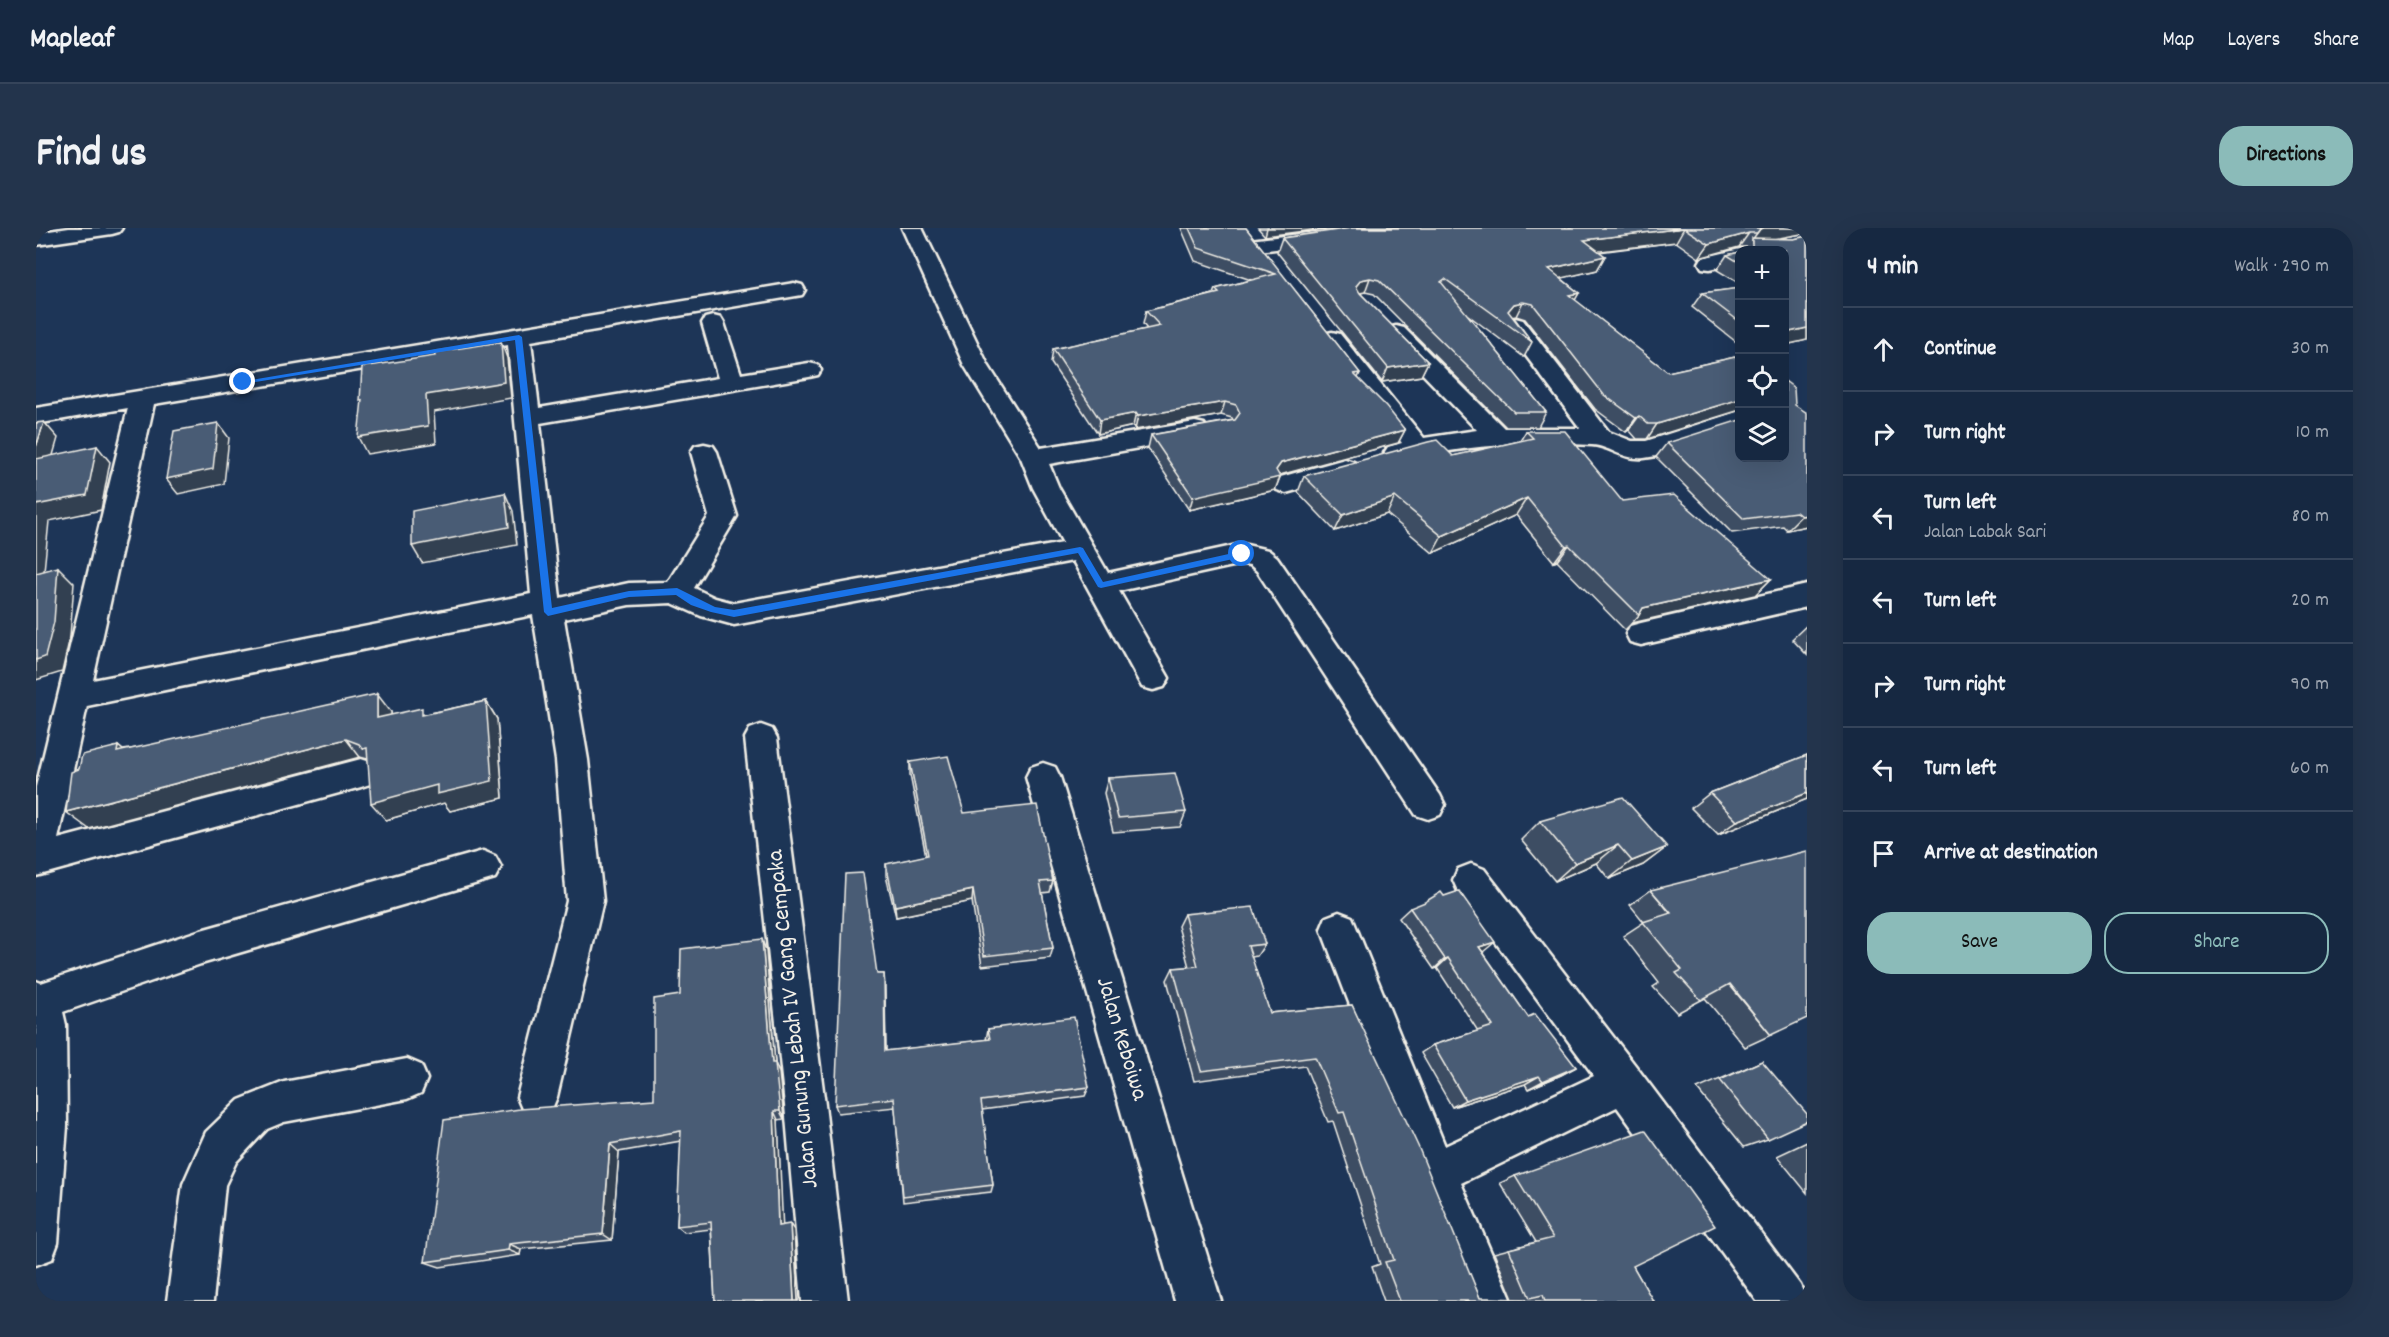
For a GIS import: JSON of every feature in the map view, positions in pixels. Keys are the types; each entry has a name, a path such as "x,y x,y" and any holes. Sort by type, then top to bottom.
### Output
{"street":[{"path":"36,239 112,228"},
{"path":"912,228 976,365 1034,458 1046,488 1153,678"},
{"path":"1252,236 1402,228"},
{"path":"1252,236 1272,263"},
{"path":"1710,263 1735,256"},
{"path":"36,416 794,290"},
{"path":"1316,318 1419,448"},
{"path":"1381,318 1498,437"},
{"path":"713,323 732,383"},
{"path":"1515,325 1600,437"},
{"path":"519,337 547,607 572,760 585,901 537,1097"},
{"path":"526,418 809,370"},
{"path":"143,398 36,859 361,773"},
{"path":"1286,484 1419,448 1498,437 1600,437 1625,449 1649,449 1735,421"},
{"path":"1034,458 1221,425"},
{"path":"677,592 723,516 704,452"},
{"path":"74,696 547,607 629,594 677,592 704,606 734,614 1080,550"},
{"path":"1101,585 1242,554 1258,557 1267,564 1428,805"},
{"path":"1641,634 1807,597"},
{"name":"Jalan Gunung Lebah IV Gang Cempaka","path":"761,738 805,1105 824,1301"},
{"name":"Jalan Keboiwa","path":"1043,777 1198,1301"},
{"path":"36,1243 46,1126 46,1025 39,1000 201,947 483,867"},
{"path":"1471,880 1784,1301"},
{"path":"1339,929 1435,1173 1489,1301"},
{"path":"190,1301 204,1184 221,1147 253,1114 284,1102 407,1079"},
{"path":"1435,1173 1624,1083"}],"building":[{"path":"1189,228 1246,228 1360,373 1354,374 1386,406 1405,430 1281,463 1276,470 1280,477 1193,497 1151,435 1235,420 1240,413 1236,405 1225,402 1100,420 1053,349 1160,326 1146,311 1219,293 1215,289 1276,274 1198,248"},
{"path":"1352,228 1684,228 1584,240 1605,256 1549,269 1579,293 1569,295 1668,372 1735,357 1735,401 1657,424 1648,424 1604,395 1533,304 1523,302 1514,304 1508,311 1532,342 1445,279 1441,282 1546,412 1514,412 1379,280 1370,278 1361,280 1356,286 1360,293 1428,362 1388,368 1282,238"},
{"path":"1684,228 1764,228 1757,233 1709,244"},
{"path":"1807,236 1807,328 1789,332 1789,246 1752,246 1752,238 1794,239"},
{"path":"1735,253 1735,260 1727,255"},
{"path":"1735,289 1735,318 1702,293"},
{"path":"501,342 504,382 426,395 428,426 358,437 362,400 360,401 362,367 435,356 434,352"},
{"path":"1789,384 1794,388 1795,405 1807,413 1807,515 1801,516 1796,512 1744,519 1667,443 1735,422 1735,462 1789,462"},
{"path":"44,422 36,447 36,423"},
{"path":"218,423 213,469 166,479 174,431"},
{"path":"1526,431 1565,431 1622,501 1674,495 1771,579 1643,608 1639,615 1569,545 1566,546 1527,498 1442,536 1395,497 1343,515 1304,476 1437,440 1453,456 1533,438"},
{"path":"97,446 87,495 36,505 36,459"},
{"path":"505,493 509,527 412,546 412,511"},
{"path":"58,567 54,622 45,657 36,660 36,573"},
{"path":"377,694 377,718 422,708 422,715 486,701 492,781 437,794 437,785 371,803 367,748 363,749 359,744 346,739 66,812 71,772 79,769 82,755 118,746 117,752"},
{"path":"1807,755 1807,793 1737,821 1710,793"},
{"path":"948,756 964,813 1037,805 1053,881 1040,882 1053,948 984,956 973,890 895,906 886,864 928,855 910,762"},
{"path":"1175,773 1186,812 1118,818 1108,778"},
{"path":"1623,797 1667,847 1632,861 1618,845 1575,863 1540,821"},
{"path":"1807,851 1807,1018 1771,1035 1730,984 1701,1000 1676,973 1682,970 1643,922 1671,913 1651,890"},
{"path":"863,873 877,974 884,974 885,1051 990,1039 988,1029 1074,1017 1089,1087 981,1101 993,1185 903,1196 894,1098 835,1105 845,874"},
{"path":"1459,891 1495,942 1479,947 1528,1017 1535,1014 1576,1067 1543,1081 1539,1076 1465,1100 1433,1045 1493,1026 1448,958 1445,959 1410,908 1441,892 1444,896"},
{"path":"1253,907 1265,944 1248,946 1270,1013 1352,1005 1418,1146 1480,1298 1526,1299 1519,1301 1400,1301 1385,1262 1394,1260 1344,1112 1339,1113 1315,1057 1201,1071 1173,968 1198,966 1184,914"},
{"path":"762,939 772,1063 775,1063 780,1111 774,1111 778,1226 790,1224 794,1301 715,1301 711,1222 677,1226 681,1131 610,1144 603,1234 509,1244 508,1250 425,1262 444,1120 520,1109 654,1099 654,999 680,995 681,949"},
{"path":"1762,1061 1807,1114 1807,1121 1768,1139 1720,1080"},
{"path":"1645,1130 1715,1226 1633,1266 1653,1301 1545,1301 1543,1295 1530,1298 1509,1249 1553,1238 1515,1176"}],"route":[{"path":"243,382 519,337 548,612 629,594 677,592 714,610 734,614 1080,550 1101,585 1242,554"}]}
